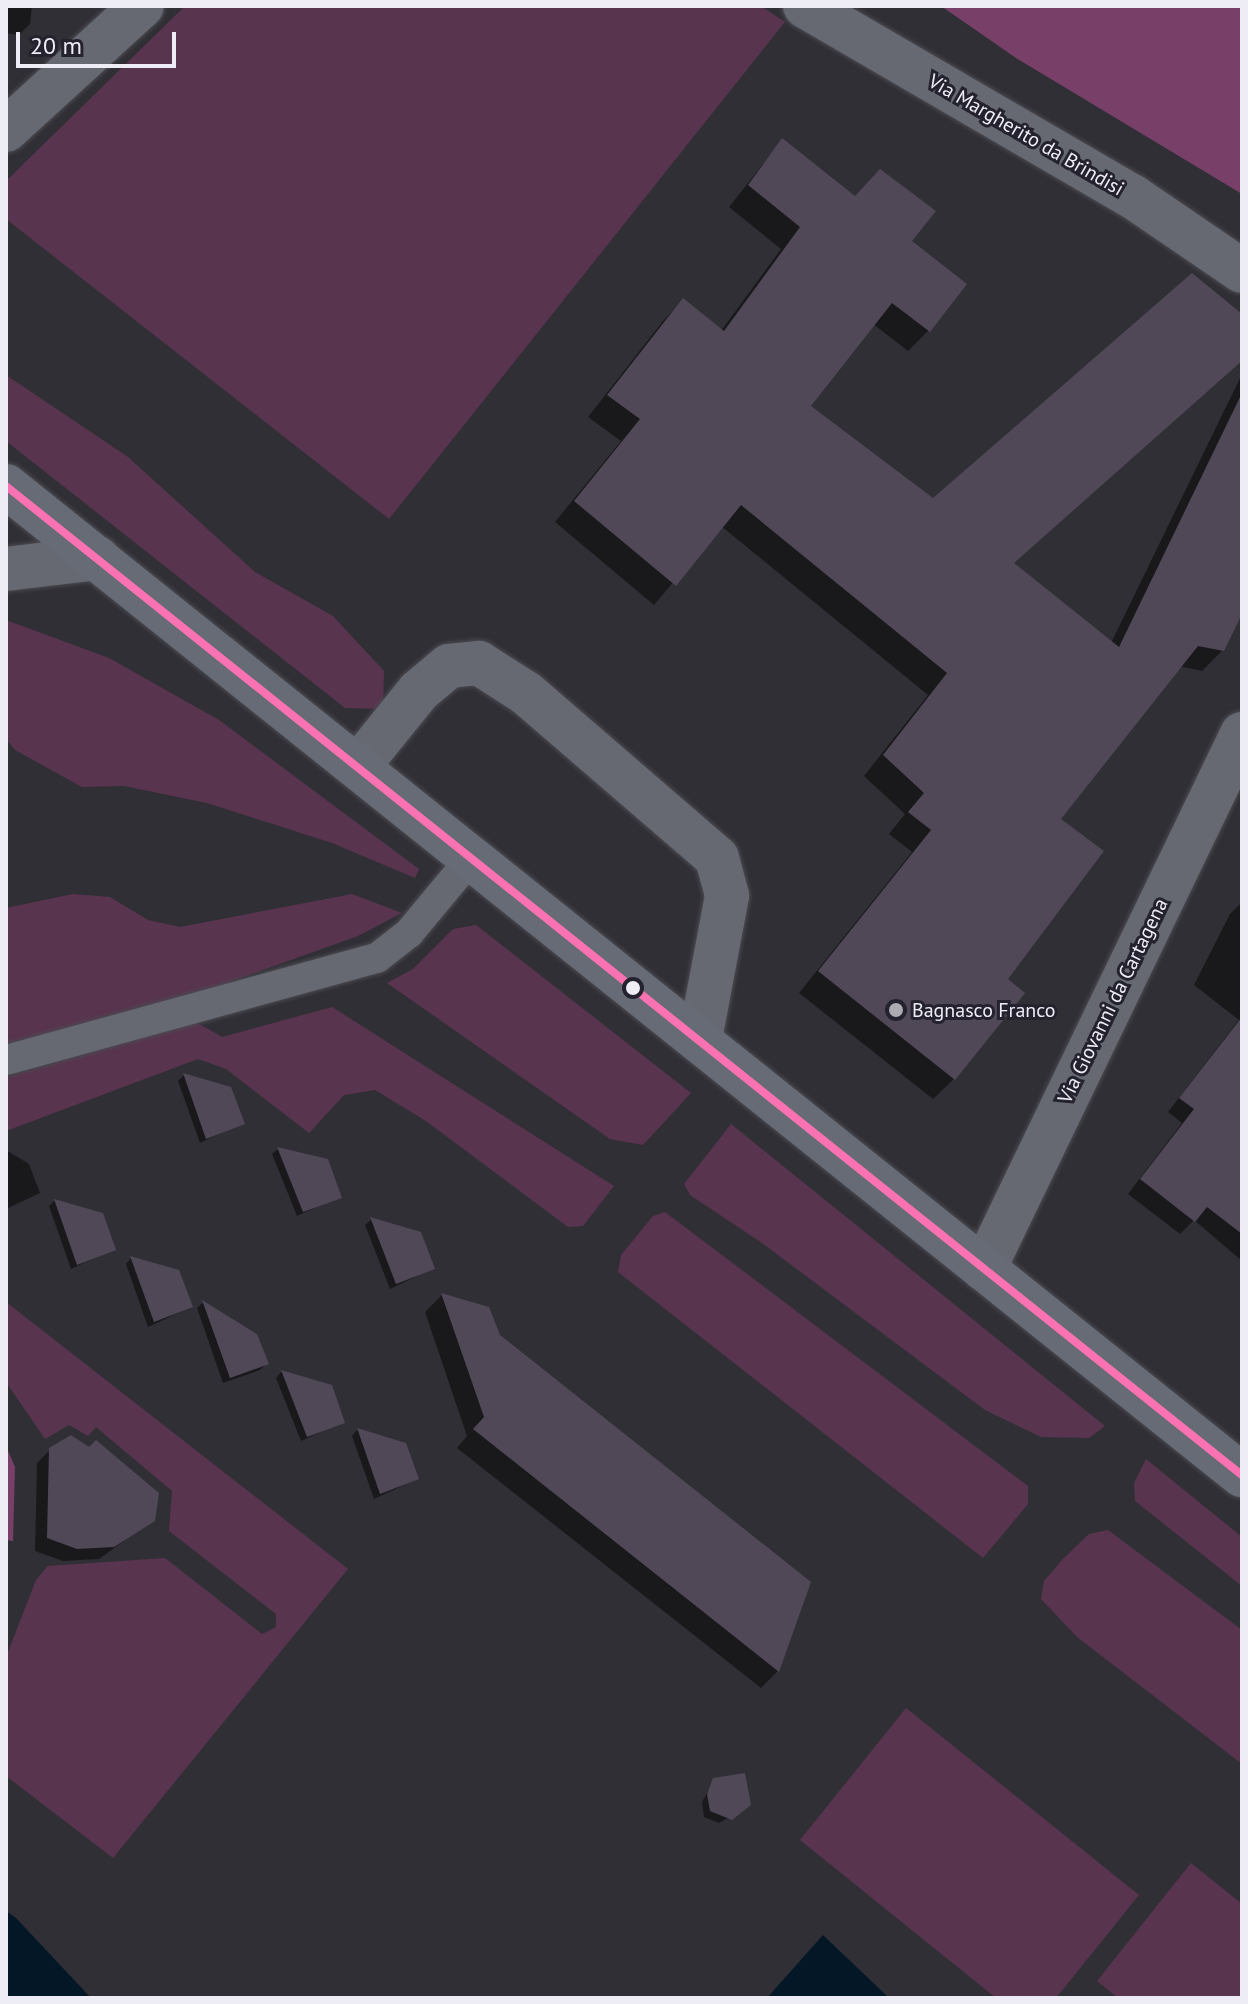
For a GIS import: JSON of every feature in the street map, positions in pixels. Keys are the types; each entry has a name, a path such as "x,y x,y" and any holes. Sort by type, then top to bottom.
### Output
{"main road":[{"path":"6,486 360,764 1242,1475"}],"street":[{"path":"6,130 142,6"},
{"name":"Via Margherito da Brindisi","path":"805,6 1132,196 1242,271"},
{"path":"6,569 97,558"},
{"path":"360,764 419,691 449,666 479,663 526,693 717,858 727,896 700,1039"},
{"name":"Via Giovanni da Cartagena","path":"984,1269 1242,734"}],"lane":[{"path":"6,1060 377,958 409,933 472,857"}],"shaded area":[{"path":"185,6 761,6 785,22 389,519 6,219 6,181"},
{"path":"941,6 1242,6 1242,194 1016,58"},
{"path":"6,375 128,457 255,572 333,616 384,671 383,709 345,708 6,441"},
{"path":"6,620 109,658 219,720 419,869 415,878 332,843 207,803 124,786 82,787 15,750 6,739"},
{"path":"73,894 110,897 148,920 180,927 352,894 402,913 358,936 188,997 6,1044 6,908"},
{"path":"476,925 691,1093 643,1145 610,1139 387,983 413,969 453,929"},
{"path":"332,1007 614,1186 583,1226 568,1227 426,1121 375,1090 344,1095 309,1133 226,1069 198,1059 6,1131 6,1077 196,1022 222,1037"},
{"path":"731,1124 1105,1426 1089,1438 1041,1437 985,1410 762,1243 690,1195 684,1184"},
{"path":"665,1212 1028,1486 1028,1504 983,1558 618,1272 621,1255 653,1216"},
{"path":"6,1302 348,1569 113,1858 6,1776 6,1657 36,1580 48,1566 165,1558 262,1634 276,1627 276,1614 169,1531 172,1491 96,1427 88,1436 69,1425 45,1439 6,1382"},
{"path":"6,1446 15,1467 13,1541 6,1540"},
{"path":"1146,1459 1242,1537 1242,1586 1135,1501 1134,1483"},
{"path":"1108,1530 1242,1630 1242,1764 1077,1637 1041,1599 1044,1581 1063,1559 1089,1534"},
{"path":"906,1708 1139,1895 1056,1998 996,1998 800,1840"},
{"path":"1191,1863 1242,1904 1242,1998 1118,1998 1097,1981"}],"water":[{"path":"6,1911 16,1918 91,1998 6,1998"},
{"path":"823,1935 889,1998 767,1998"}],"building":[{"path":"782,138 855,196 880,169 936,211 912,241 967,284 930,332 892,303 811,406 933,498 1192,273 1242,314 1242,361 1014,563 1119,647 1242,393 1242,614 1224,651 1198,646 1061,819 1104,851 1008,979 1025,993 955,1080 818,971 931,830 908,812 924,793 883,755 947,673 741,505 676,586 574,501 640,419 607,395 683,298 724,331 800,227 748,185"},
{"path":"1242,1017 1242,1234 1207,1207 1195,1222 1140,1179 1194,1109 1179,1098"},
{"path":"183,1073 231,1087 245,1124 206,1139"},
{"path":"277,1147 328,1159 342,1198 303,1212"},
{"path":"54,1199 103,1213 116,1250 77,1265"},
{"path":"370,1217 421,1232 435,1269 396,1284"},
{"path":"130,1256 179,1270 193,1307 154,1322"},
{"path":"441,1293 489,1307 500,1335 811,1582 779,1672 473,1429 484,1417"},
{"path":"202,1300 257,1334 269,1364 230,1378"},
{"path":"281,1370 332,1385 345,1423 307,1437"},
{"path":"357,1428 406,1443 419,1479 380,1494"},
{"path":"71,1435 89,1447 96,1440 159,1493 155,1521 114,1547 77,1549 47,1538 49,1448"},
{"path":"745,1773 751,1805 732,1820 710,1811 707,1794 713,1778"}],"transit line":[{"path":"6,486 1242,1475"}],"place":[{"name":"Bagnasco Franco","path":"896,1010"}]}
